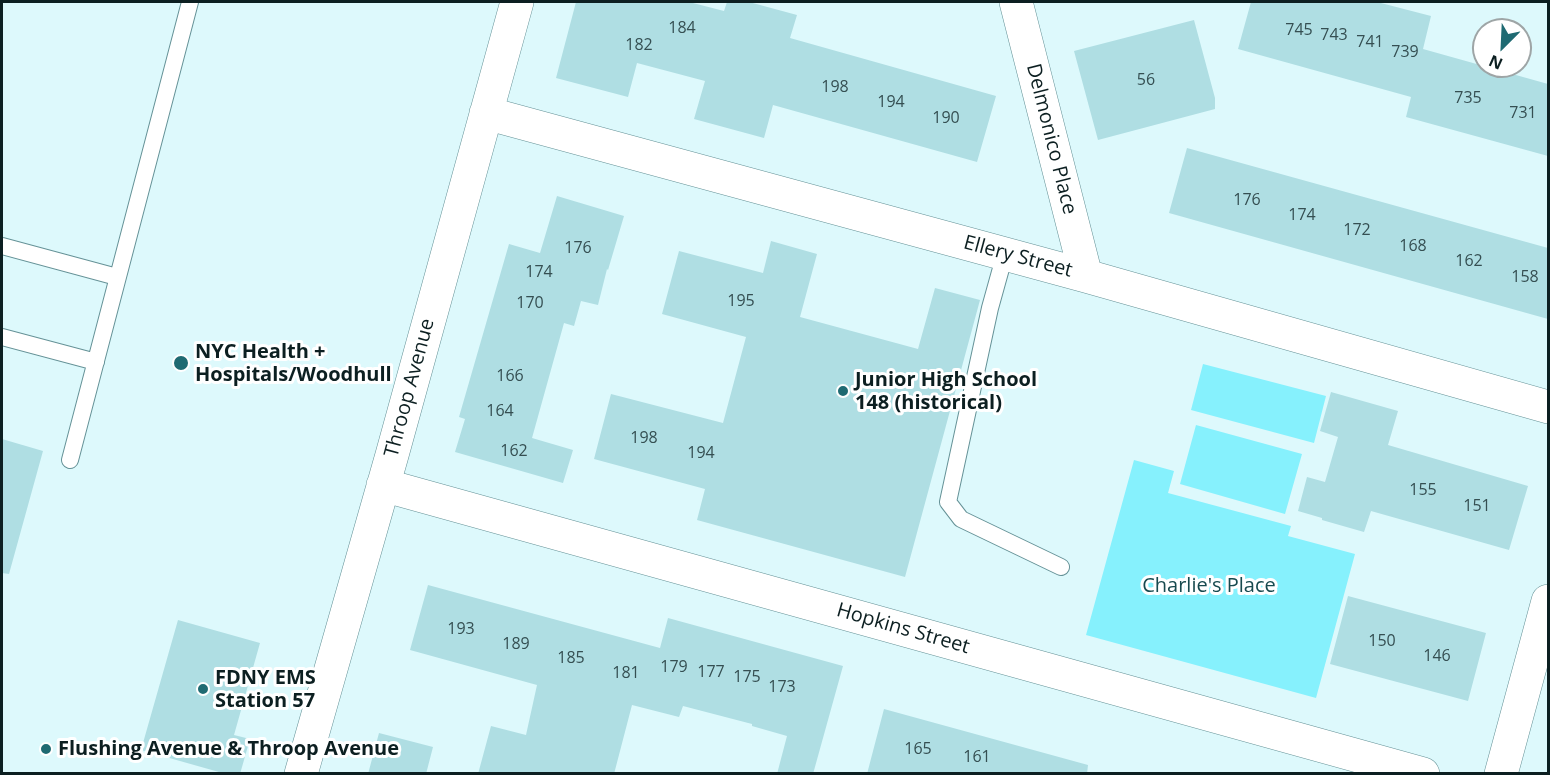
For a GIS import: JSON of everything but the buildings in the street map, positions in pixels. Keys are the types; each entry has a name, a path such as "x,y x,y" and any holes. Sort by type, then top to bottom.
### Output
{"street":[{"name":"Throop Avenue","path":"301,774 517,2"},
{"name":"Delmonico Place","path":"1017,2 1086,276"},
{"name":"Ellery Street","path":"486,113 1086,276 1548,407"},
{"name":"Hopkins Street","path":"383,485 1423,774"},
{"path":"1501,774 1548,600"}],"lane":[{"path":"70,460 190,2"},
{"path":"2,246 117,277"},
{"path":"1005,254 990,308 948,502 961,519 1061,567"},
{"path":"2,337 96,362"}],"green space":[{"path":"1203,364 1326,396 1314,443 1191,410"},
{"path":"1196,425 1302,454 1285,514 1180,484"},
{"name":"Charlie's Place","path":"1134,460 1174,471 1168,493 1291,526 1288,536 1355,554 1316,698 1086,635"}],"place":[{"name":"NYC Health + Hospitals/Woodhull","path":"181,363"},
{"name":"Junior High School 148 (historical)","path":"843,391"},
{"name":"FDNY EMS Station 57","path":"203,689"},
{"name":"Flushing Avenue & Throop Avenue","path":"46,749"}]}
